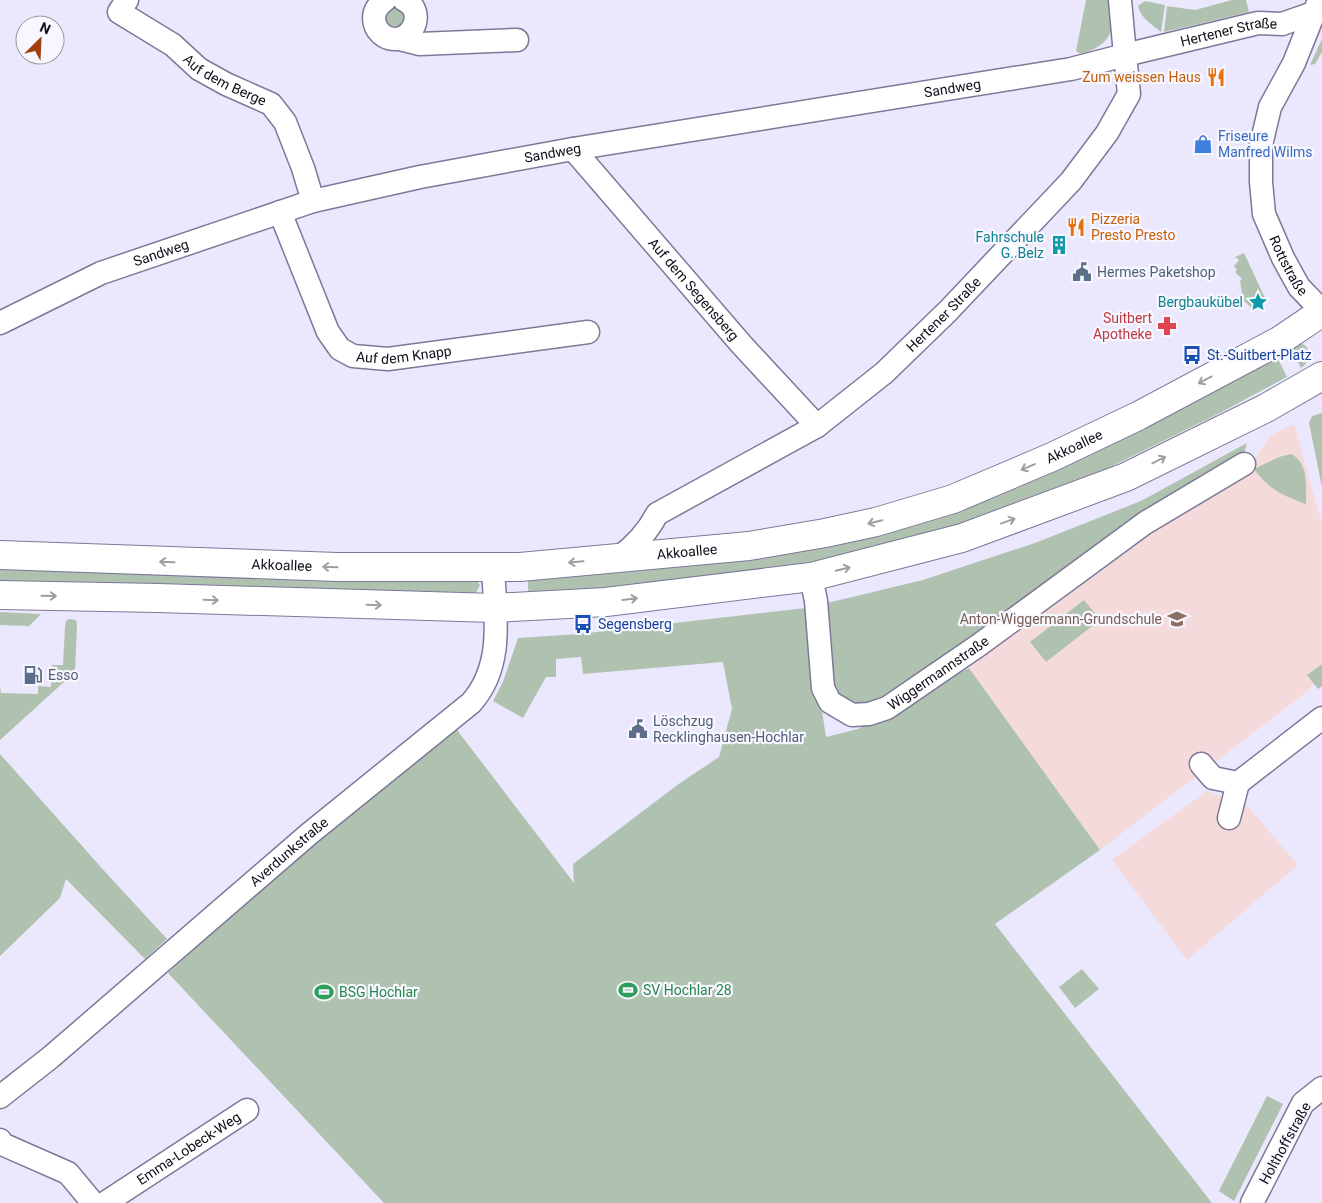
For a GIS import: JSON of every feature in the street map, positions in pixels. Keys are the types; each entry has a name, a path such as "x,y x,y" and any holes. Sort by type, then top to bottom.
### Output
{"main road":[{"name":"Akkoallee","path":"0,555 337,567 520,567 749,546 824,533 876,522 953,499 1052,457 1138,416 1279,341 1322,312"},
{"path":"0,595 494,608 606,602 811,577 962,538 1126,477 1266,408 1322,376"}],"street":[{"path":"400,39 410,33 416,23 415,12 409,2 404,0"},
{"path":"1120,0 1125,55"},
{"path":"378,2 374,15 375,25 381,34 389,38 420,44 517,40"},
{"name":"Auf dem Berge","path":"116,4 172,45 199,69 226,84 270,104 285,122 313,200"},
{"name":"Hertener Straße","path":"618,558 631,549 648,530 658,514 818,426 884,373 948,311 1071,181 1107,133 1129,94 1125,55 1258,24 1282,24 1319,7"},
{"name":"Rottstraße","path":"1319,7 1294,63 1270,107 1261,145 1261,182 1264,214 1283,258 1299,287 1322,312"},
{"name":"Sandweg","path":"0,322 101,273 313,200 420,177 573,149 1071,69 1125,55"},
{"name":"Auf dem Segensberg","path":"573,149 741,344 818,426"},
{"name":"Auf dem Knapp","path":"280,212 328,332 340,349 353,356 388,359 588,332"},
{"name":"Wiggermannstraße","path":"811,577 816,601 823,688 830,702 852,715 869,714 887,708 978,645 1145,523 1244,464"},
{"name":"Averdunkstraße","path":"0,1097 51,1057 308,834 471,703 480,693 492,666 496,649 492,567"},
{"path":"1229,818 1238,783 1322,718"},
{"path":"1200,764 1213,778 1238,783"},
{"name":"Holthoffstraße","path":"1254,1202 1303,1103 1322,1088"},
{"name":"Emma-Lobeck-Weg","path":"105,1203 247,1110"},
{"path":"0,1140 2,1144 68,1173 93,1203"}],"shaded area":[{"name":"Anton-Wiggermann-Grundschule","path":"1294,424 1322,524 1322,675 1309,690 1100,850 969,668 1095,570 1251,464 1271,435"},
{"path":"1207,791 1246,804 1298,865 1187,960 1112,860"}],"green space":[{"path":"1086,0 1111,0 1112,28 1110,34 1101,45 1079,53 1076,51"},
{"path":"1232,0 1246,0 1249,12 1164,32 1167,6 1195,10"},
{"path":"1145,1 1165,5 1161,32 1141,14 1138,6"},
{"path":"391,6 396,6 405,11 406,26 387,31 382,13"},
{"path":"1322,39 1322,52 1315,64 1310,65"},
{"path":"1244,253 1265,298 1263,303 1254,310 1243,300 1240,281 1242,279 1235,272 1237,270 1234,266 1239,260 1235,257"},
{"path":"1299,342 1309,350 1308,361 1301,368 1288,344"},
{"path":"1274,351 1287,377 1214,416 1094,475 988,516 836,559 706,581 528,596 528,575 833,538"},
{"path":"1322,413 1322,487 1309,423 1312,416"},
{"path":"1247,443 1242,460 894,693 862,707 840,698 832,687 823,604 923,580 1035,543 1141,501"},
{"path":"1291,454 1297,458 1304,469 1306,504 1271,487 1254,469 1279,457"},
{"path":"0,564 475,579 480,585 474,597 0,586"},
{"path":"1084,600 1100,620 1046,662 1030,642"},
{"name":"SV Hochlar 28","path":"806,608 826,737 858,729 969,668 1100,850 995,924 1212,1203 384,1203 168,973 286,865 457,730 574,883 573,864 680,783 719,757 732,709 723,662 583,674 581,657 556,659 556,677 546,677 523,718 493,701 503,682 518,638 579,634"},
{"path":"0,612 41,614 29,626 0,625"},
{"path":"69,619 76,620 77,626 75,672 0,740 0,686 1,693 38,694 38,686 51,687 52,665 63,665 65,627 66,621"},
{"path":"1322,664 1322,686 1318,689 1307,675"},
{"path":"0,754 167,939 145,959 66,879 60,898 0,956"},
{"path":"1082,969 1099,989 1075,1008 1059,987"},
{"path":"1267,1096 1283,1104 1234,1201 1219,1191"}],"place":[{"name":"Zum weissen Haus","path":"1216,77"},
{"name":"Friseure Manfred Wilms","path":"1203,144"},
{"name":"Pizzeria Presto Presto","path":"1076,227"},
{"name":"Fahrschule G. Belz","path":"1059,245"},
{"name":"Hermes Paketshop","path":"1082,272"},
{"name":"Bergbaukübel","path":"1258,302"},
{"name":"Suitbert Apotheke","path":"1167,326"},
{"name":"St.-Suitbert-Platz","path":"1192,355"},
{"name":"Anton-Wiggermann-Grundschule","path":"1177,619"},
{"name":"Segensberg","path":"583,624"},
{"name":"Esso","path":"33,675"},
{"name":"Löschzug Recklinghausen-Hochlar","path":"638,729"},
{"name":"SV Hochlar 28","path":"628,990"},
{"name":"BSG Hochlar","path":"324,992"}]}
